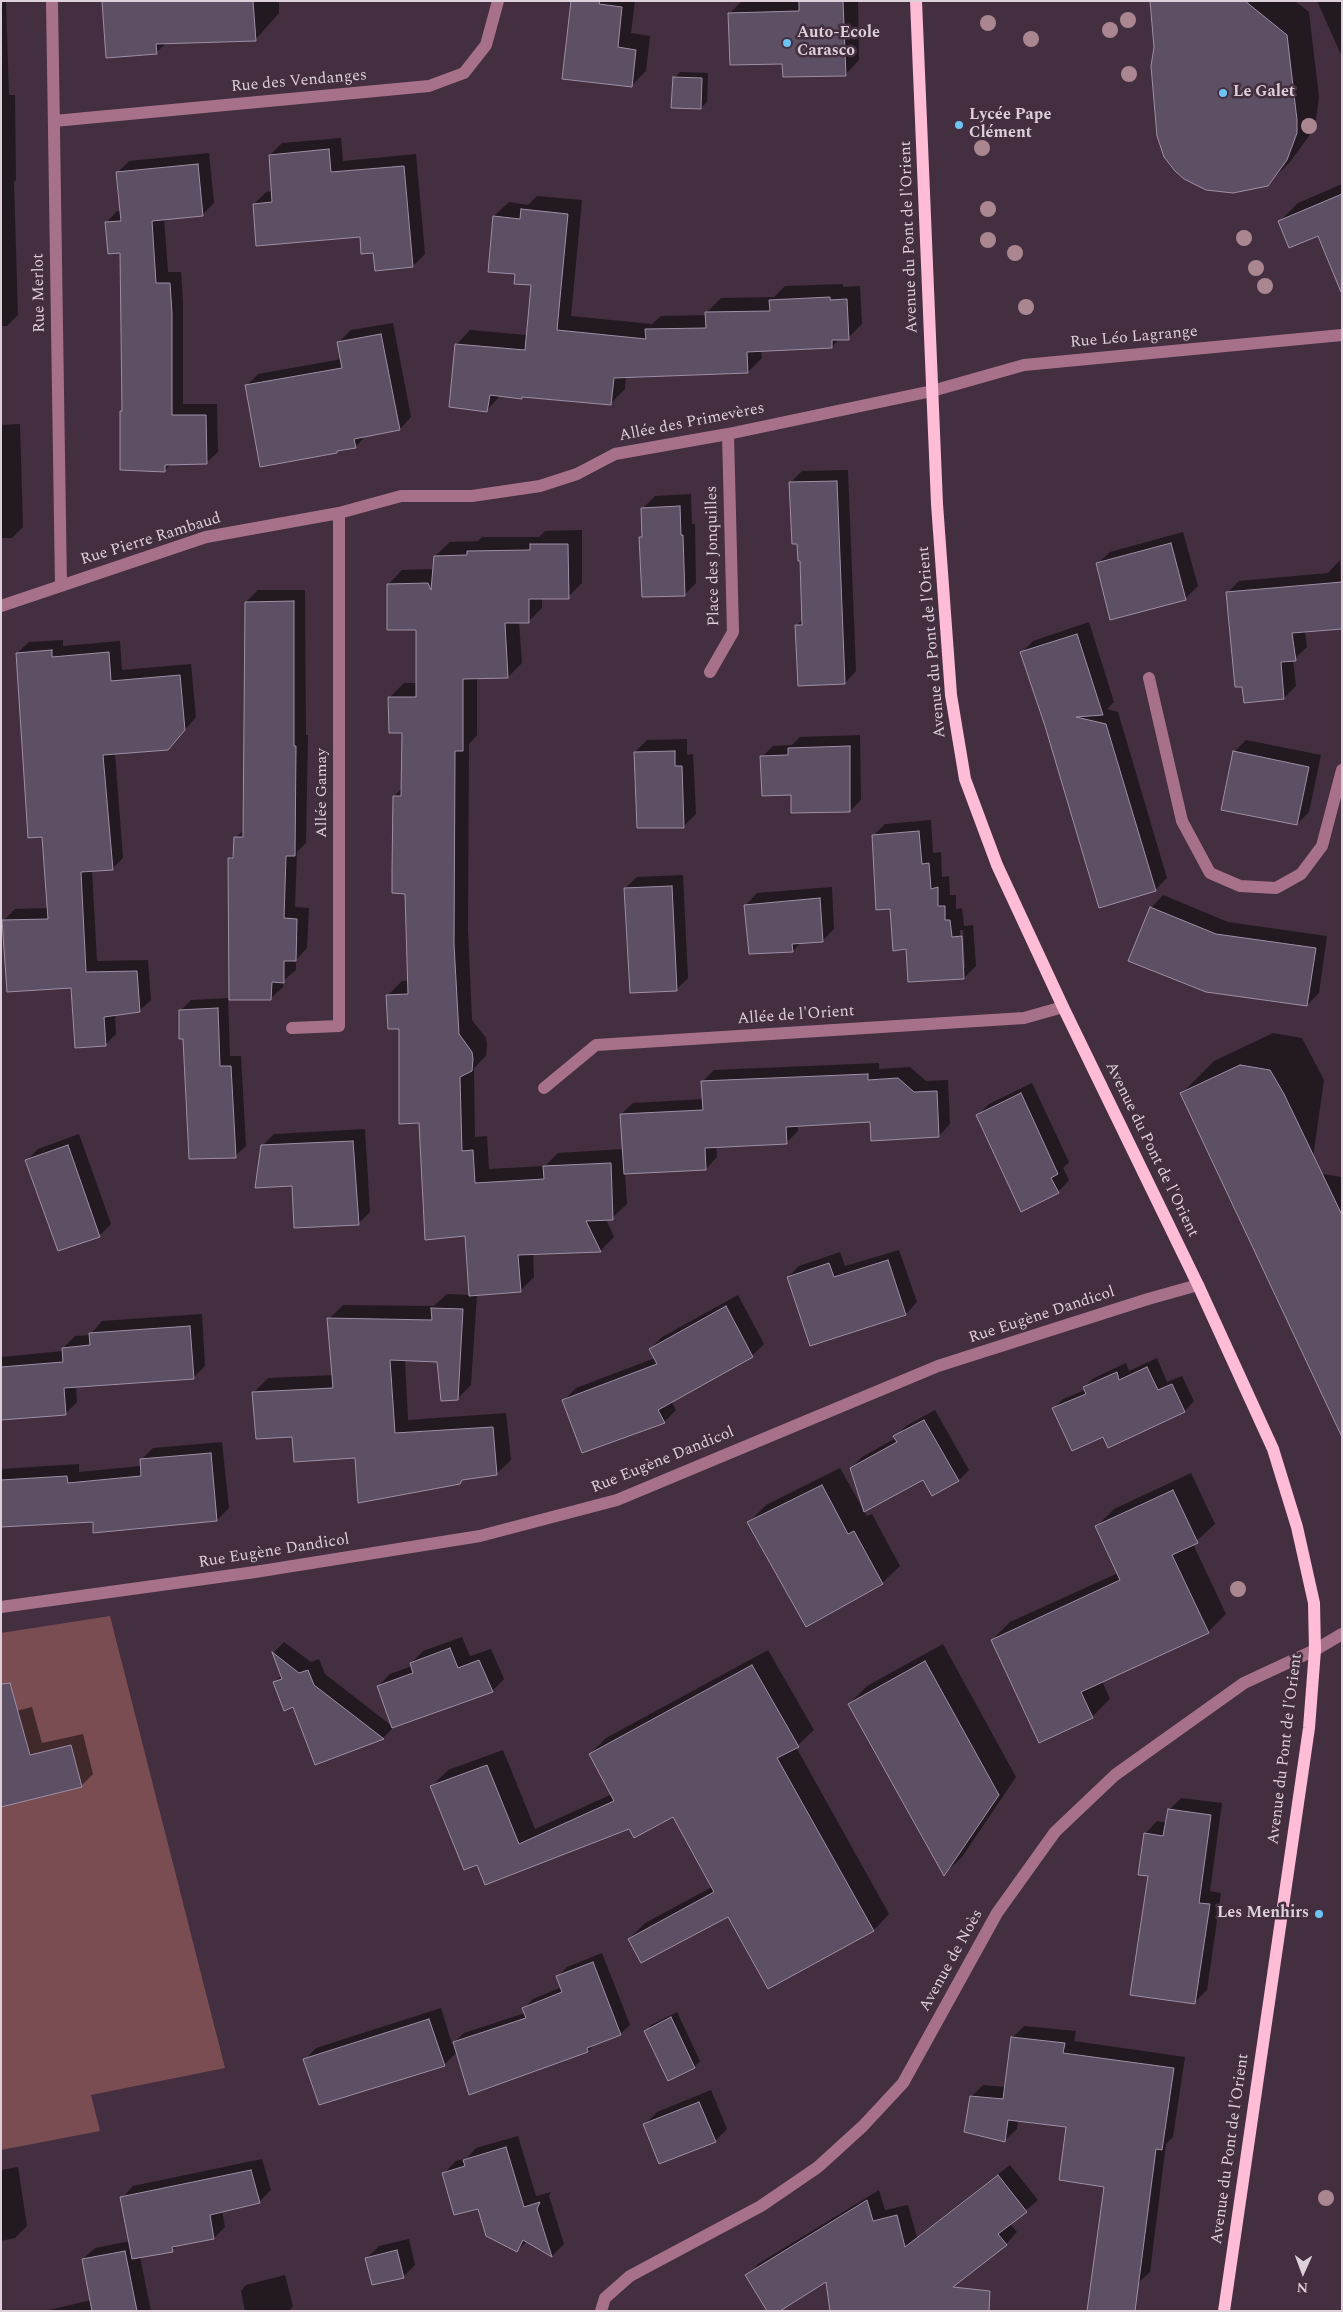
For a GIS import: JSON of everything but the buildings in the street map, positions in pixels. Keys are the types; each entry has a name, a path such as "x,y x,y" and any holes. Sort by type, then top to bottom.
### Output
{"main road":[{"name":"Avenue du Pont de l'Orient","path":"916,1 938,504 951,695 965,779 997,865 1063,1007 1198,1285 1273,1449 1297,1527 1314,1603 1315,1650 1309,1728 1224,2311"}],"street":[{"name":"Rue Merlot","path":"52,1 61,585"},
{"name":"Rue des Vendanges","path":"54,121 429,86 464,73 486,45 498,1"},
{"name":"Rue Léo Lagrange","path":"932,391 1024,365 1342,336"},
{"name":"Allée des Primevères","path":"401,496 472,496 540,486 577,474 615,454 728,434 932,391"},
{"name":"Place des Jonquilles","path":"710,672 733,632 728,434"},
{"name":"Rue Pierre Rambaud","path":"1,606 206,537 338,513 401,496"},
{"name":"Allée Gamay","path":"292,1028 339,1026 338,513"},
{"path":"1149,678 1182,821 1210,873 1240,886 1276,888 1301,874 1322,846 1342,770"},
{"name":"Allée de l'Orient","path":"544,1088 596,1045 1024,1018 1063,1007"},
{"name":"Rue Eugène Dandicol","path":"1,1607 255,1572 480,1536 617,1500 938,1366 1148,1299 1198,1285"},
{"name":"Avenue de Noès","path":"601,2311 606,2298 630,2276 761,2206 818,2167 863,2126 903,2083 998,1913 1055,1832 1115,1775 1244,1683 1315,1650 1342,1634"}],"shaded area":[{"path":"110,1616 225,2068 91,2095 100,2131 1,2150 1,1633"}],"place":[{"name":"Auto-Ecole Carasco","path":"787,43"},
{"name":"Le Galet","path":"1223,93"},
{"name":"Lycée Pape Clément","path":"959,125"},
{"name":"Les Menhirs","path":"1319,1914"}]}
